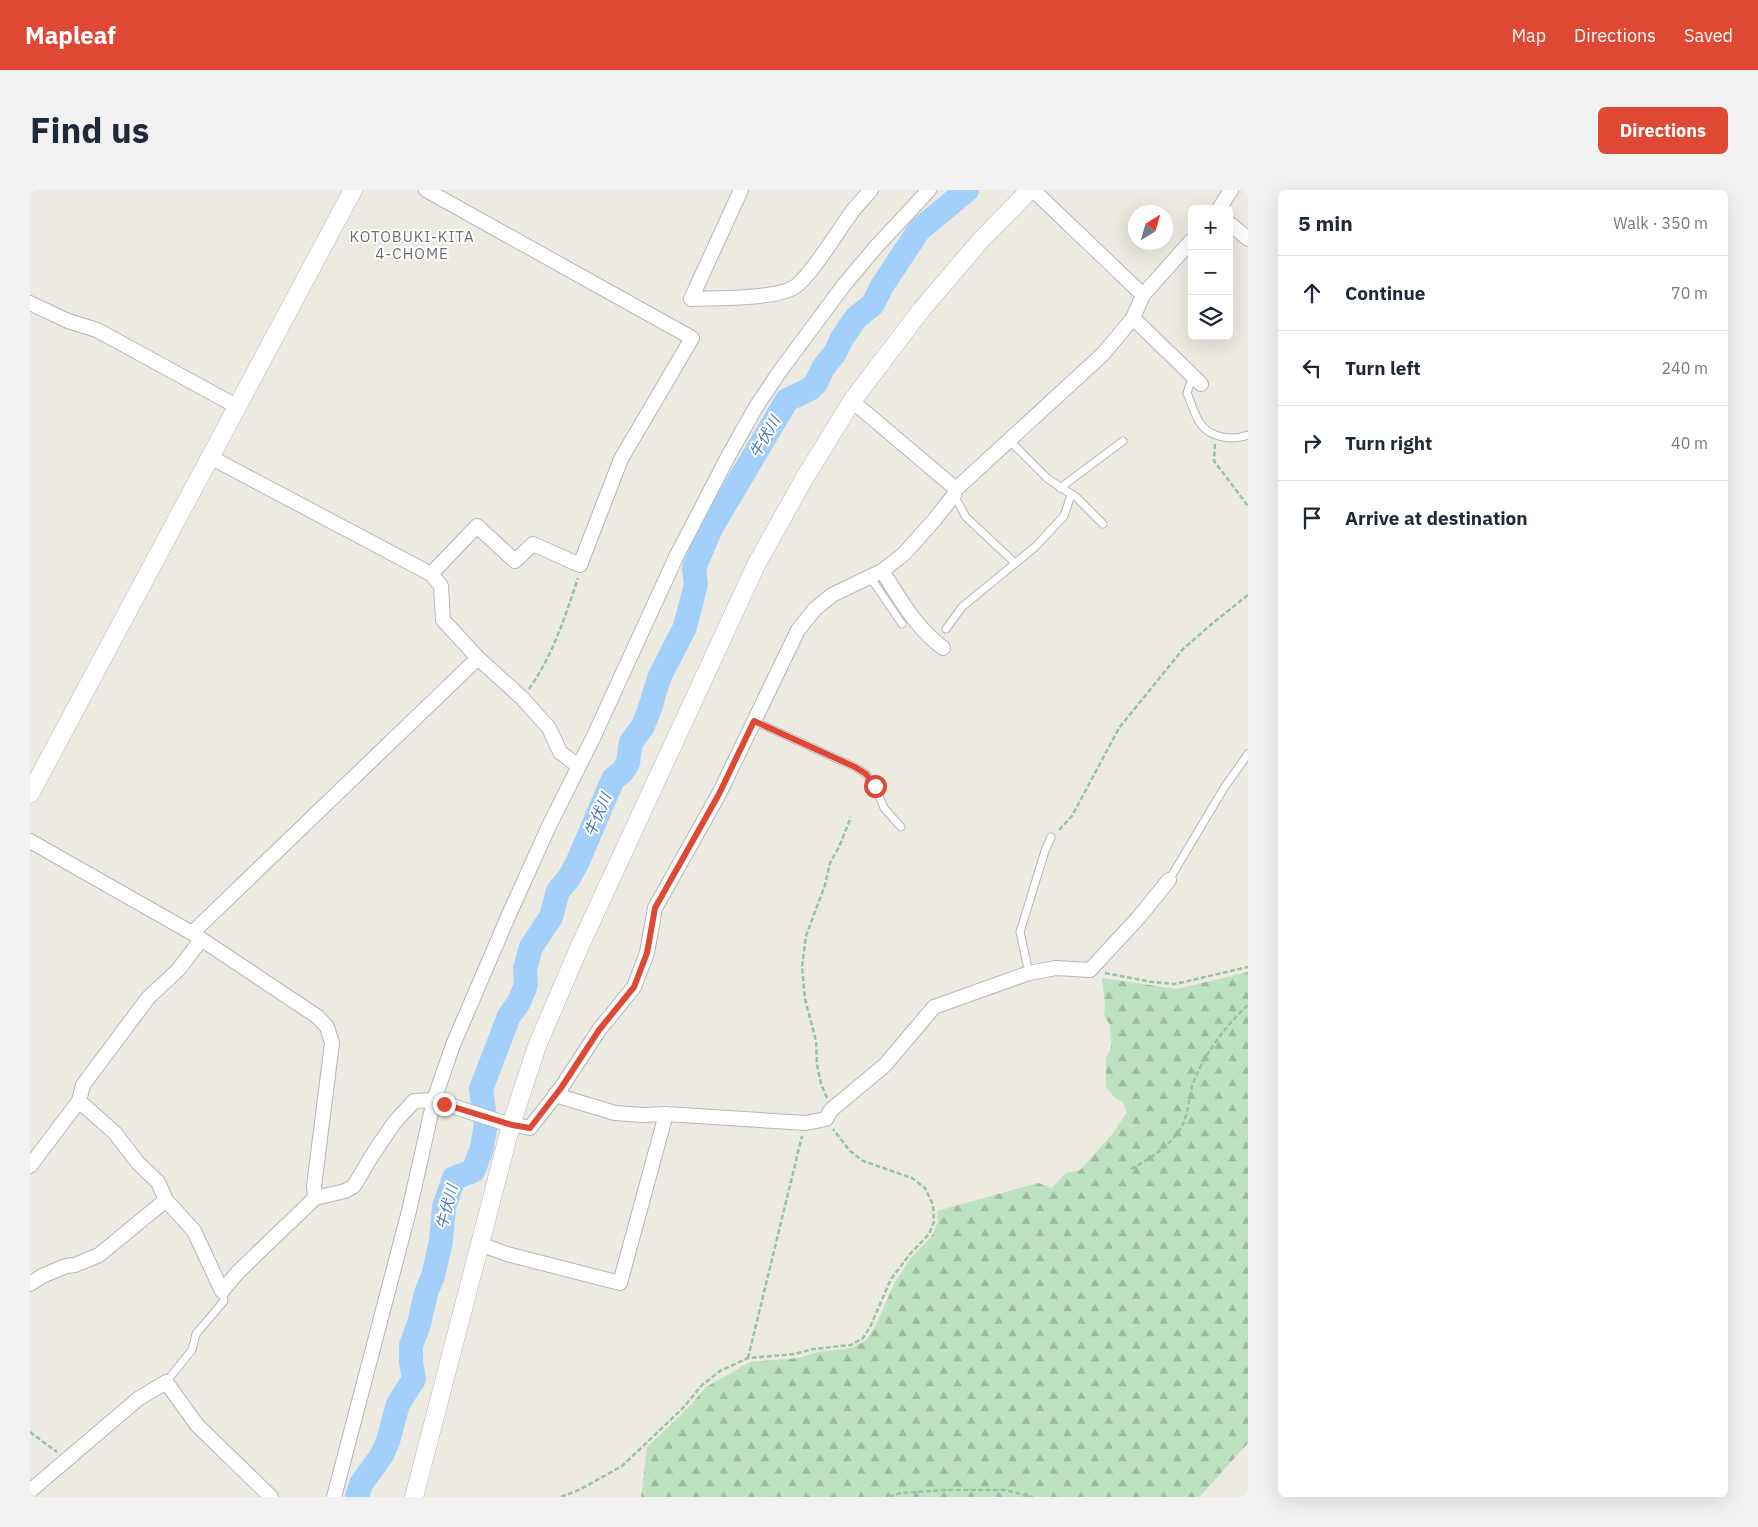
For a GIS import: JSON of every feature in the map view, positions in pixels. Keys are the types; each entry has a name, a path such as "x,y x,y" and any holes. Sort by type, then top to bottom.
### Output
{"street":[{"path":"30,794 353,190"},
{"path":"426,190 692,338 621,459 580,565 533,544 515,561 477,526 432,574"},
{"path":"741,190 691,299 764,295 785,292 795,287 805,278 850,215 871,190"},
{"path":"334,1497 453,1045 511,910 676,557 756,407 780,371 844,285 875,248 929,190"},
{"path":"414,1497 480,1244 506,1123 579,948 756,565 804,479 852,401 922,309 981,240 1031,190 1144,295"},
{"path":"1222,205 1231,190"},
{"path":"1233,226 1248,239"},
{"path":"79,1101 115,1133 138,1162 158,1182 166,1200 194,1231 222,1291 238,1272 315,1198 345,1191 354,1186 394,1123 414,1101 439,1102 506,1123 530,1128 561,1088 599,1030 634,987 647,953 655,908 719,794 798,630 815,609 832,595 876,574 904,554 935,519 955,492 1103,354 1134,318 1144,295 1188,245"},
{"path":"30,303 68,321 97,330 238,407"},
{"path":"1134,318 1197,379"},
{"path":"852,401 955,492"},
{"path":"210,457 432,574 441,586 443,620 478,658 522,698 549,728 560,752 578,766"},
{"path":"876,574 915,622 931,639 943,648"},
{"path":"30,1166 79,1101 83,1085 148,998 178,970 196,936 478,658"},
{"path":"30,841 196,936 318,1017 327,1027 332,1043 314,1186 315,1198"},
{"path":"555,1095 614,1113 666,1114 806,1123 829,1114 885,1064 934,1008 1029,973 1056,968 1090,970 1139,918 1169,880"},
{"path":"480,1244 507,1254 620,1283 666,1114"},
{"path":"30,1284 42,1276 99,1255 166,1200"},
{"path":"30,1491 138,1399 166,1382 197,1425 272,1497"}],"lane":[{"path":"1197,379 1187,393 1200,423 1208,431 1218,436 1241,438 1248,435"},
{"path":"1010,440 1048,479 1072,494 1103,524"},
{"path":"1060,488 1123,441"},
{"path":"955,492 966,517 1015,563"},
{"path":"946,629 962,608 1035,547 1064,516 1072,494"},
{"path":"876,574 902,624"},
{"path":"754,721 855,767 866,774 875,786 884,808 901,827"},
{"path":"1169,880 1224,788 1248,754"},
{"path":"1029,973 1020,932 1045,851 1051,838"},
{"path":"166,1382 192,1350 196,1334 224,1301 222,1291"}],"path":[{"path":"1218,436 1215,444 1214,461 1248,506"},
{"path":"522,698 538,676 555,644 581,570 580,565"},
{"path":"1051,838 1072,816 1119,728 1148,692 1183,649 1248,595"},
{"path":"560,1497 581,1489 622,1466 683,1408 702,1385 720,1372 748,1358 795,1354 813,1349 851,1345 863,1338 870,1327 891,1279 910,1254 929,1234 934,1222 933,1205 925,1188 912,1178 863,1161 850,1151 829,1114 827,1095 821,1084 817,1065 816,1041 805,999 802,967 806,936 825,885 830,863 839,847 851,817"},
{"path":"1090,970 1152,982 1175,984 1248,967"},
{"path":"1131,1169 1150,1158 1170,1142 1180,1129 1188,1111 1192,1087 1200,1070 1229,1024 1248,1005"},
{"path":"748,1358 806,1123"},
{"path":"30,1432 67,1459"},
{"path":"889,1497 901,1493 944,1490 1005,1490 1033,1497"}],"green space":[{"path":"1248,972 1248,1443 1199,1497 641,1497 647,1447 687,1409 706,1387 750,1362 798,1358 818,1352 851,1348 865,1341 874,1329 895,1282 910,1259 931,1237 938,1222 937,1211 1038,1183 1052,1188 1066,1173 1080,1170 1114,1132 1127,1112 1123,1102 1115,1098 1106,1087 1106,1057 1111,1049 1110,1025 1104,1016 1105,1006 1102,978 1177,989"}],"waterway":[{"name":"牛伏川","path":"357,1497 361,1484 382,1455 388,1441 398,1404 414,1379 411,1345 419,1324 426,1293 433,1276 441,1241 444,1207 454,1178 473,1171 481,1151 486,1125 481,1089 509,1016 519,1002 526,985 525,969 531,947 551,917 558,891 569,878 578,861 613,779 622,772 628,763 631,742 643,726 659,678 685,627 696,584 694,568 711,528 787,400 810,389 816,383 842,338 856,318 873,304 882,286 919,230 967,190"}],"district":[{"name":"KOTOBUKI-KITA 4-CHOME","path":"412,246"}],"route":[{"path":"444,1104 512,1125 530,1128 561,1088 599,1030 634,987 647,953 655,908 719,794 754,721 855,767 866,774 875,786"}]}
